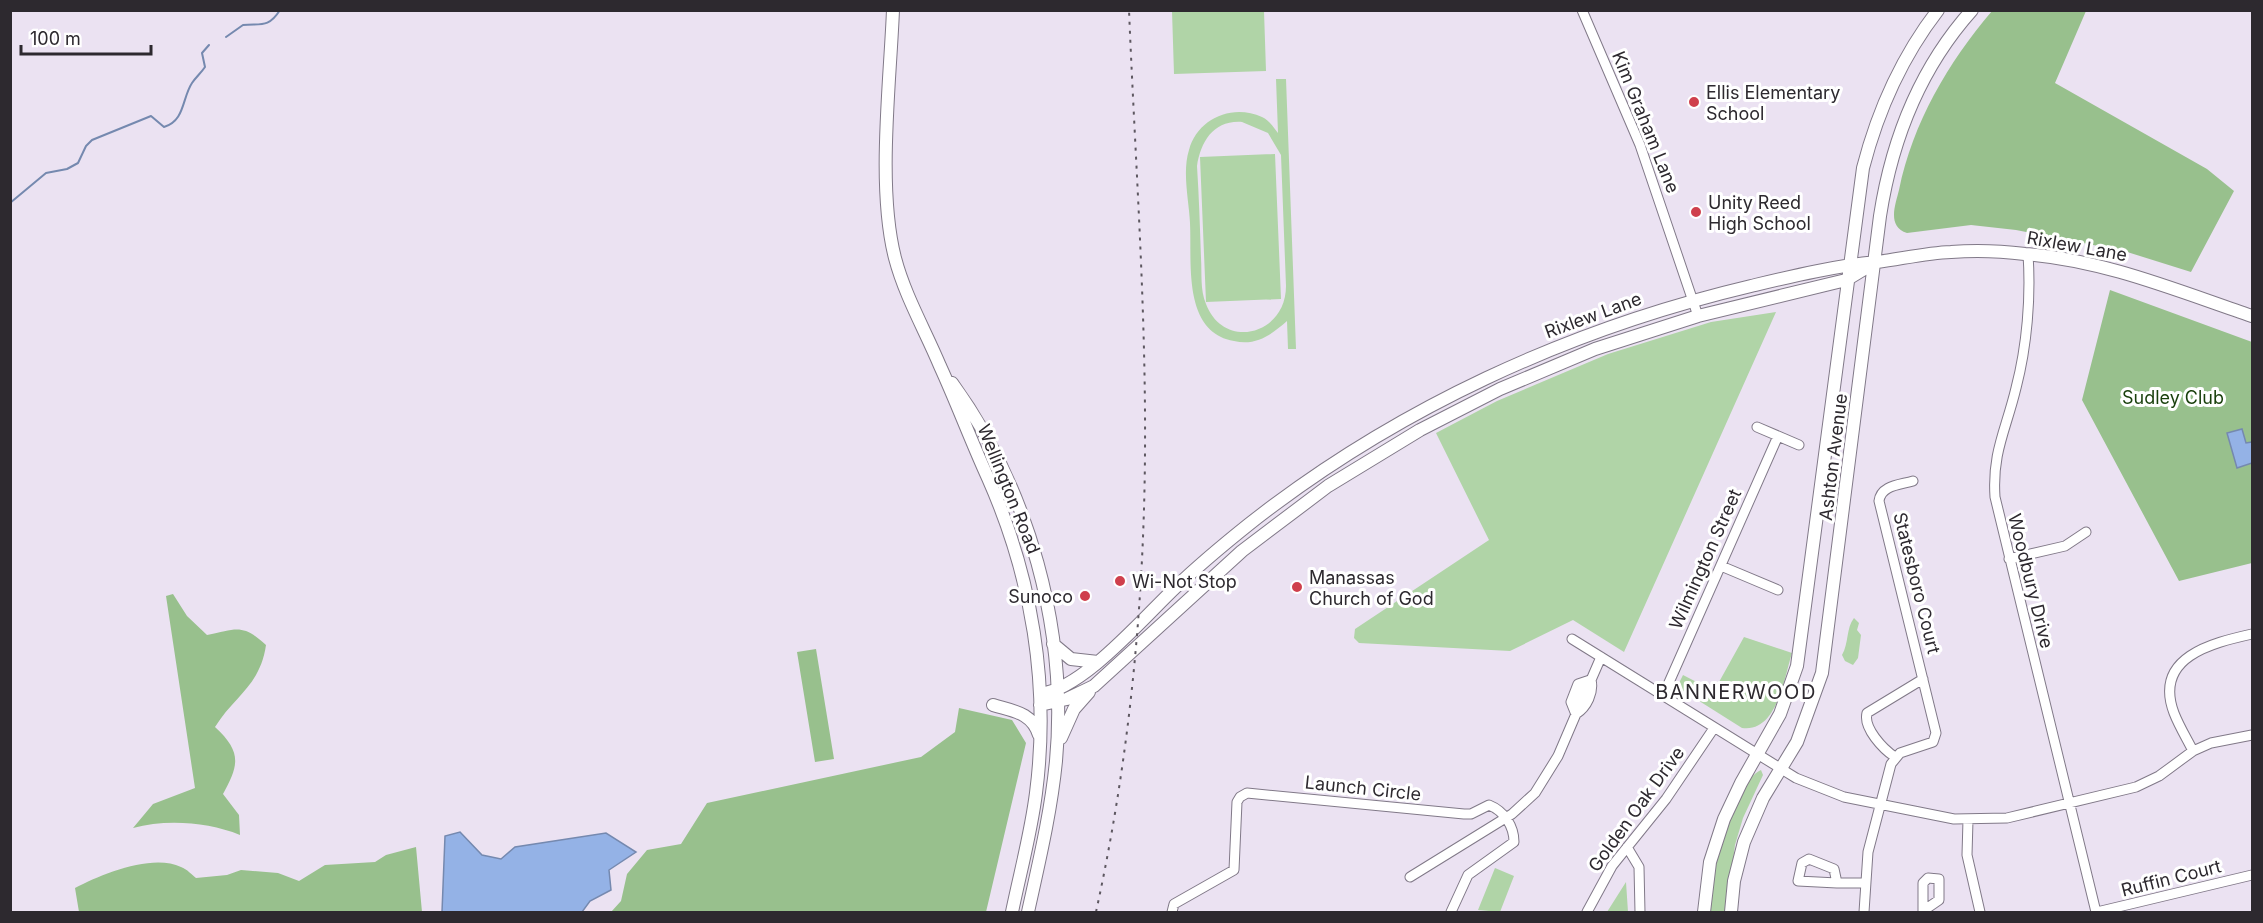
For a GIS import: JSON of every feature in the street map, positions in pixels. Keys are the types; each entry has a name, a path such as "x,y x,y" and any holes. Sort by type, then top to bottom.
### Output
{"main road":[{"name":"Wellington Road","path":"893,10 887,184 890,230 902,280 941,367 1017,555 1036,644 1040,739 1030,830 1012,912"},
{"name":"Ashton Avenue","path":"1704,912 1706,888 1717,838 1732,800 1780,714 1791,688 1802,644 1856,200 1874,128 1905,59 1938,10"},
{"name":"Ashton Avenue","path":"1731,912 1734,881 1744,842 1763,798 1781,770 1809,716 1826,657 1884,188 1901,129 1933,63 1972,10"},
{"name":"Rixlew Lane","path":"1057,697 1098,662 1217,550 1281,500 1359,447 1431,406 1537,355 1596,332 1693,301 1848,263 1876,262 1950,252 2028,254 2139,275 2253,316"},
{"name":"Rixlew Lane","path":"1040,699 1057,697 1094,686 1223,566 1328,486 1378,454 1457,410 1556,364 1698,316 1846,280 1876,262"},
{"name":"Wellington Road","path":"941,367 972,414 1013,494 1040,573 1053,644 1057,697 1056,759 1047,828 1028,912"},
{"path":"1053,644 1071,659 1098,662"},
{"path":"1056,759 1066,723 1094,686"},
{"path":"993,705 1026,716 1034,723 1040,739"}],"street":[{"name":"Kim Graham Lane","path":"1582,10 1635,134 1698,316"},
{"name":"Woodbury Drive","path":"2028,254 2028,302 2021,365 1995,462 1995,497 2097,912"},
{"path":"1757,427 1799,445"},
{"name":"Wilmington Street","path":"1663,696 1778,436"},
{"name":"Statesboro Court","path":"1913,481 1887,488 1883,491 1880,501 1923,679 1935,737 1927,745 1895,757 1883,746 1867,723 1868,712 1923,679"},
{"path":"2009,559 2065,546 2086,532"},
{"path":"1720,566 1778,590"},
{"path":"2193,751 2174,713 2170,690 2174,674 2191,654 2216,643 2253,634"},
{"path":"1572,639 1781,770 1820,789 1880,805 1968,820 2007,818 2147,783 2193,751 2226,738 2253,735"},
{"path":"1410,877 1506,818 1524,804 1544,782 1576,714 1584,707 1592,690 1591,680 1601,657"},
{"path":"1576,714 1571,702 1578,684 1591,680"},
{"name":"Golden Oak Drive","path":"1587,912 1601,884 1671,793 1714,728"},
{"path":"1864,912 1868,852 1895,757"},
{"name":"Launch Circle","path":"1172,912 1174,904 1234,870 1237,802 1240,796 1247,792 1464,814 1471,814 1489,805 1506,818"},
{"path":"1451,912 1468,875 1514,842 1512,830 1506,818"},
{"path":"1968,820 1967,855 1980,912"},
{"path":"1627,848 1639,867 1640,912"},
{"name":"Ruffin Court","path":"2097,912 2253,875"},
{"path":"1837,883 1865,883"}],"green space":[{"path":"1172,11 1264,11 1266,71 1174,74"},
{"path":"1992,11 2086,11 2055,83 2207,169 2234,191 2191,272 2124,251 2016,230 1971,225 1907,233 1897,226 1894,215 1896,202 1905,165 1923,117 1934,94 1961,51"},
{"path":"1276,79 1286,79 1296,349 1288,349 1287,321 1269,335 1256,341 1234,341 1217,335 1205,324 1198,310 1191,275 1186,168 1193,139 1208,122 1228,113 1239,112 1265,118 1278,133","holes":["1232,122 1242,122 1268,133 1281,155 1286,286 1283,303 1276,316 1265,326 1253,331 1239,332 1226,328 1215,319 1204,299 1197,166 1202,148 1210,134 1217,128"]},
{"path":"1275,154 1281,299 1206,302 1200,157"},
{"name":"Sudley Club","path":"2110,290 2252,342 2252,563 2179,581 2082,400"},
{"path":"1776,312 1624,652 1573,620 1510,651 1359,643 1354,638 1355,629 1489,540 1436,433 1497,401 1608,354 1711,322"},
{"path":"173,594 187,616 207,635 226,631 245,631 266,645 263,659 252,681 215,727 234,752 235,767 223,794 239,815 240,835 214,827 187,823 159,823 133,828 153,804 195,788 166,596"},
{"path":"1854,618 1859,623 1857,630 1861,635 1858,658 1853,665 1845,661 1842,655"},
{"path":"1744,637 1792,653 1782,689 1771,713 1763,722 1754,727 1742,728 1677,687 1683,675 1714,691"},
{"path":"816,649 834,759 815,762 797,652"},
{"path":"959,708 1012,720 1026,743 986,912 611,912 621,901 627,874 647,850 681,844 707,803 921,757 955,732"},
{"path":"1761,770 1763,775 1743,818 1735,845 1727,912 1709,912 1713,879 1731,813 1750,779"},
{"path":"416,847 422,912 79,912 75,888 127,867 156,862 181,867 196,878 227,875 241,870 278,873 299,881 325,865 375,862 386,855"},
{"path":"1495,868 1514,876 1500,912 1478,910"},
{"path":"1626,882 1628,912 1607,912"}],"water":[{"path":"2242,429 2246,443 2252,442 2252,463 2237,468 2227,433"},
{"path":"460,832 482,855 501,859 515,847 606,833 636,852 609,870 611,890 590,901 582,912 442,912 445,836"}],"waterway":[{"path":"226,37 243,25 268,23 280,10"},
{"path":"10,203 46,173 67,169 78,163 86,146 92,140 151,116 164,127 171,124 176,120 192,83 205,67 202,53 209,45"}],"railway":[{"path":"1096,912 1108,855 1126,741 1142,568 1145,452 1144,342 1129,10"}],"place":[{"name":"Ellis Elementary School","path":"1694,102"},
{"name":"Unity Reed High School","path":"1696,212"},
{"name":"Wi-Not Stop","path":"1120,581"},
{"name":"Manassas Church of God","path":"1297,587"},
{"name":"Sunoco","path":"1085,596"}],"district":[{"name":"BANNERWOOD","path":"1736,692"}]}
